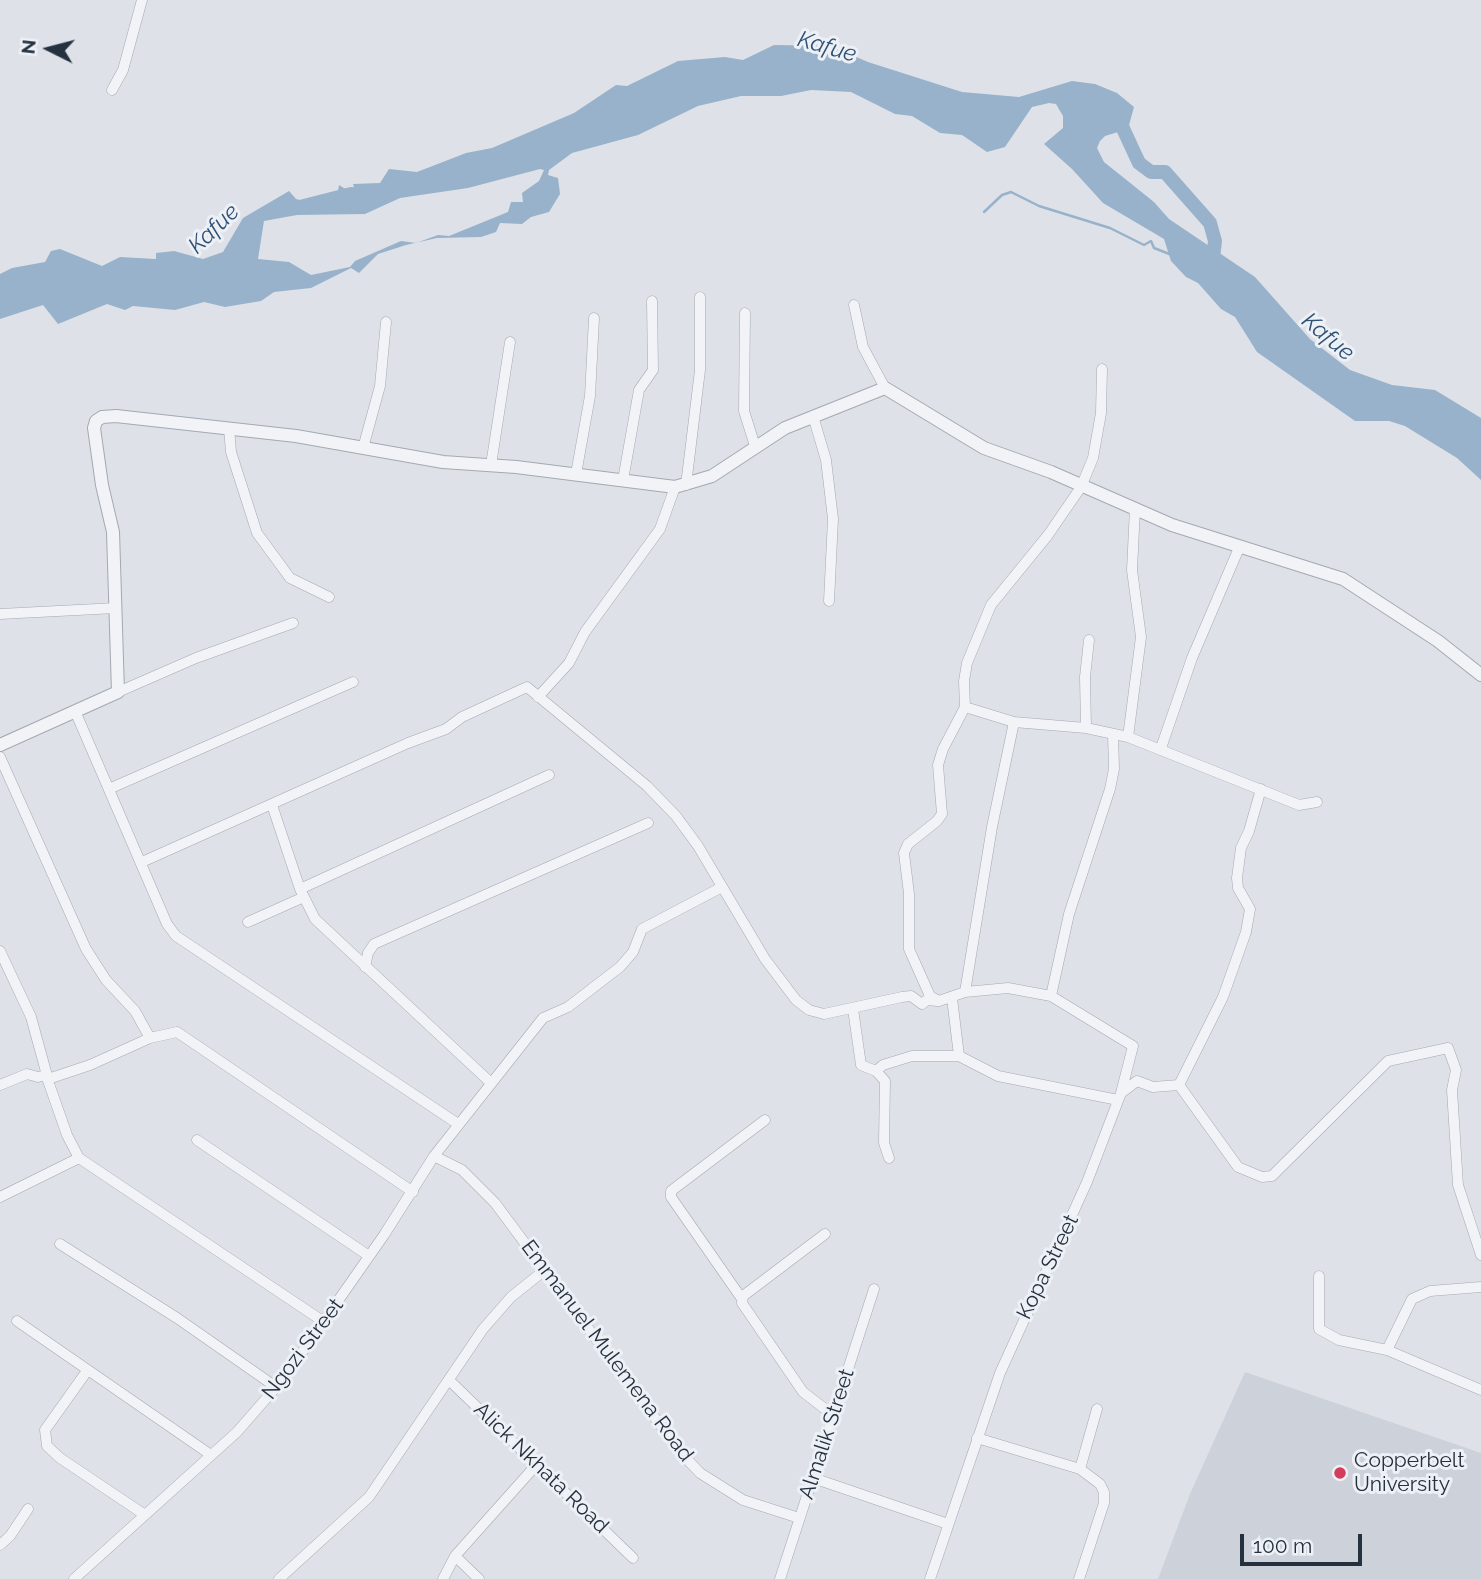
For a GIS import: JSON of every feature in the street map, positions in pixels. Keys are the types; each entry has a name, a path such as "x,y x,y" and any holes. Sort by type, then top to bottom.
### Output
{"street":[{"path":"111,90 123,70 142,0"},
{"path":"538,697 569,663 585,632 660,529 681,486 699,383 700,297"},
{"path":"623,480 639,390 653,370 652,302"},
{"path":"854,305 863,347 885,388 984,448 1239,548 1343,579 1438,641 1481,675"},
{"path":"745,313 744,411 755,446"},
{"path":"576,474 579,442 590,396 594,318"},
{"path":"363,448 380,386 386,322"},
{"path":"491,465 510,342"},
{"path":"939,1001 926,990 909,949 909,894 904,853 908,844 942,814 938,765 943,749 965,707 964,681 967,663 991,605 1048,535 1081,487 1099,437 1102,369"},
{"path":"118,692 113,532 98,465 96,421 102,417 131,416 229,428 443,462 681,486 712,476 755,446 813,416 885,388"},
{"path":"813,416 826,460 833,519 829,601"},
{"path":"229,428 232,452 257,533 290,578 329,597"},
{"path":"1128,737 1141,638 1132,570 1135,508"},
{"path":"1161,748 1196,647 1239,548"},
{"path":"0,614 116,608"},
{"path":"0,745 196,658 293,623"},
{"path":"1086,728 1085,677 1089,640"},
{"path":"111,788 353,682"},
{"path":"142,862 408,743 446,729 462,717 527,687 580,729 667,806 698,846 765,959 796,1000 816,1013 853,1009 902,997 911,996 922,1003 927,1000 952,998 965,992 1008,988 1051,996 1062,937 1110,789 1114,769 1113,734"},
{"path":"965,707 1014,722 1086,728 1128,737 1299,804 1317,802"},
{"path":"75,711 111,788 167,923 176,936 458,1124"},
{"path":"965,992 992,827 1014,722"},
{"path":"0,757 86,949 106,980 135,1010 150,1038"},
{"path":"248,922 302,893 549,775"},
{"path":"1179,1085 1223,997 1245,932 1250,909 1238,888 1237,878 1241,848 1250,831 1261,789"},
{"path":"272,805 302,893 316,919 490,1082"},
{"path":"365,967 368,953 374,944 648,823"},
{"name":"Ngozi Street","path":"74,1579 237,1432 276,1387 324,1322 458,1124 543,1018 568,1007 620,967 633,952 638,933 642,929 722,887"},
{"path":"0,951 31,1017 47,1077 67,1135 79,1158 324,1322"},
{"name":"Kopa Street","path":"930,1579 1013,1338 1069,1225 1119,1096 1133,1045 1051,996"},
{"path":"952,998 959,1056"},
{"path":"853,1009 860,1065 876,1071 885,1081 884,1143 888,1158"},
{"path":"0,1085 27,1073 47,1077 90,1065 150,1038 177,1032 413,1192"},
{"path":"1179,1085 1238,1167 1262,1177 1272,1175 1279,1169 1388,1061 1448,1048 1456,1070 1452,1090 1458,1185 1481,1255"},
{"path":"876,1071 892,1061 912,1056 959,1056 998,1076 1119,1096 1138,1082 1153,1087 1179,1085"},
{"path":"765,1120 671,1191 671,1197 803,1392 833,1415"},
{"path":"197,1140 369,1256"},
{"name":"Emmanuel Mulemena Road","path":"435,1156 461,1170 481,1188 546,1269 681,1453 700,1473 743,1500 799,1518"},
{"path":"0,1197 79,1158"},
{"path":"742,1299 825,1234"},
{"path":"60,1244 177,1318 276,1387"},
{"path":"279,1579 369,1497 495,1314 546,1269"},
{"path":"1319,1276 1318,1329 1339,1340 1387,1350 1481,1390"},
{"path":"1387,1350 1412,1299 1430,1291 1481,1287"},
{"name":"Almalik Street","path":"780,1579 874,1289"},
{"path":"17,1321 211,1455"},
{"path":"87,1371 45,1430 47,1446 60,1458 145,1516"},
{"name":"Alick Nkhata Road","path":"449,1380 538,1463 633,1558"},
{"path":"1080,1469 1097,1409"},
{"path":"978,1438 1080,1469 1100,1484 1104,1492 1079,1579"},
{"path":"443,1579 455,1556 538,1463"},
{"path":"813,1478 948,1524"},
{"path":"0,1545 10,1536 28,1509"},
{"path":"455,1556 479,1579"}],"shaded area":[{"name":"Copperbelt University","path":"1245,1372 1481,1453 1481,1579 1158,1579 1190,1494"}],"water":[{"path":"774,45 831,46 868,62 962,92 1019,97 1072,81 1095,84 1117,93 1134,107 1128,129 1105,136 1100,141 1097,148 1104,162 1154,202 1169,219 1255,277 1310,339 1350,370 1392,385 1435,390 1481,418 1481,480 1457,458 1405,426 1389,421 1355,421 1257,352 1235,317 1221,309 1198,283 1186,277 1171,261 1164,239 1103,203 1072,169 1044,144 1063,128 1063,116 1056,104 1049,103 1032,107 1005,147 987,152 962,135 940,133 912,116 895,114 851,92 811,90 781,96 741,96 698,106 638,135 572,153 549,170 548,175 558,178 560,194 549,212 531,217 522,224 500,223 496,232 481,237 437,238 418,242 438,235 449,236 508,212 511,202 523,202 522,193 539,181 544,170 468,188 400,198 365,214 297,215 264,221 258,259 289,262 311,275 350,267 355,261 401,241 415,243 378,254 359,273 351,268 311,288 274,292 261,301 225,307 204,302 175,310 133,306 125,310 107,304 58,324 43,305 0,319 0,274 12,268 45,262 51,251 60,249 102,266 120,257 156,259 156,253 174,251 203,259 223,252 243,218 289,191 296,199 319,205 337,196 339,185 347,190 354,187 353,184 380,183 389,169 417,172 466,153 492,148 574,113 616,85 627,86 678,61 725,57 743,60"}],"waterway":[{"path":"1114,118 1120,122 1139,163 1151,172 1165,172 1210,223 1215,241 1212,266"},
{"path":"984,212 1002,195 1011,192 1039,206 1110,228 1144,245 1151,241 1154,248 1172,255"},
{"name":"Kafue","path":"296,208 351,194"}],"place":[{"name":"Copperbelt University","path":"1340,1473"}]}
